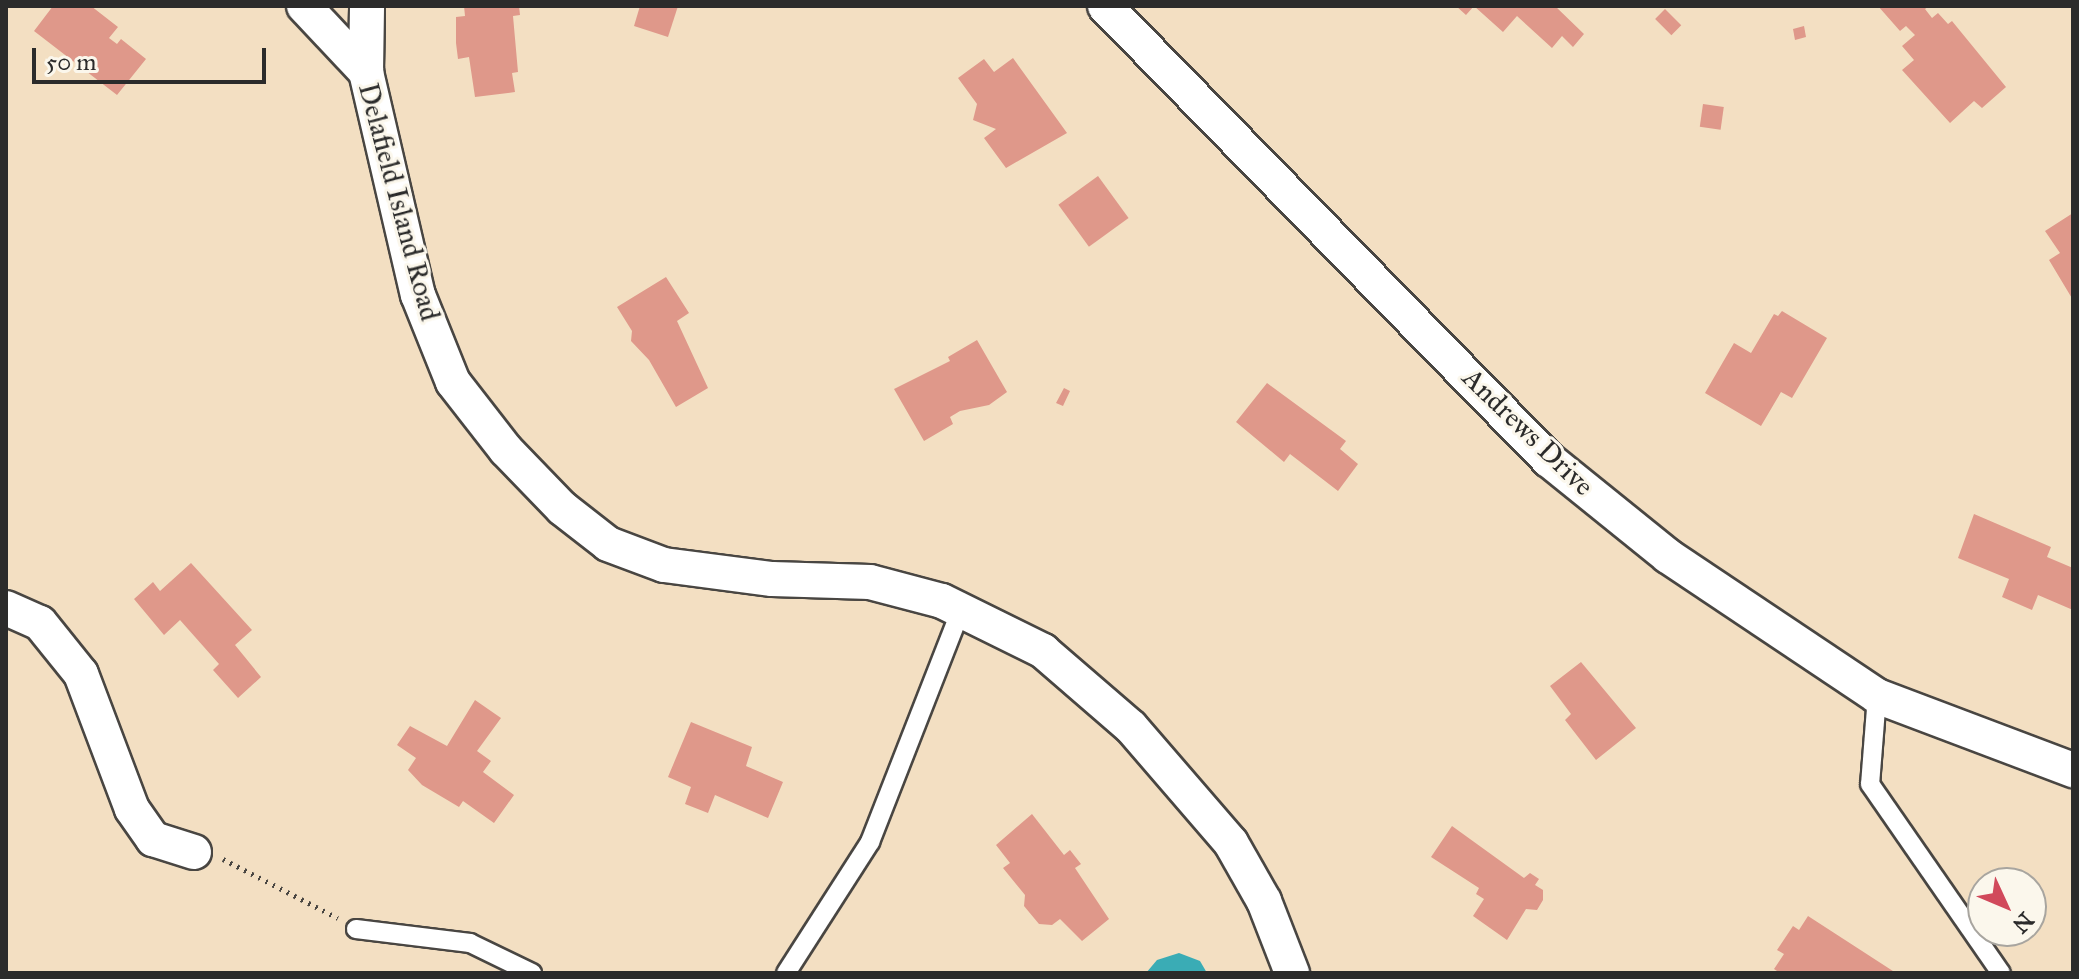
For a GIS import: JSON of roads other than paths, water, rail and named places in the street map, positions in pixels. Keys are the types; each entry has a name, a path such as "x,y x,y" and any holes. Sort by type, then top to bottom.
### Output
{"street":[{"name":"Delafield Island Road","path":"304,6 366,72 418,295 453,382 506,450 562,508 608,544 664,565 772,579 870,582 961,610 1043,651 1131,727 1231,843 1264,901 1292,973"},
{"path":"366,72 367,6"},
{"name":"Andrews Drive","path":"1105,6 1549,460 1668,556 1877,696 2073,770"},
{"path":"6,608 40,623 81,674 132,809 153,839 194,852"}],"lane":[{"path":"786,973 870,842 961,610"},
{"path":"1877,696 1870,784 2001,973"},
{"path":"356,929 470,943 532,973"}],"water":[{"path":"1179,953 1200,961 1207,973 1146,973 1157,960"}]}
